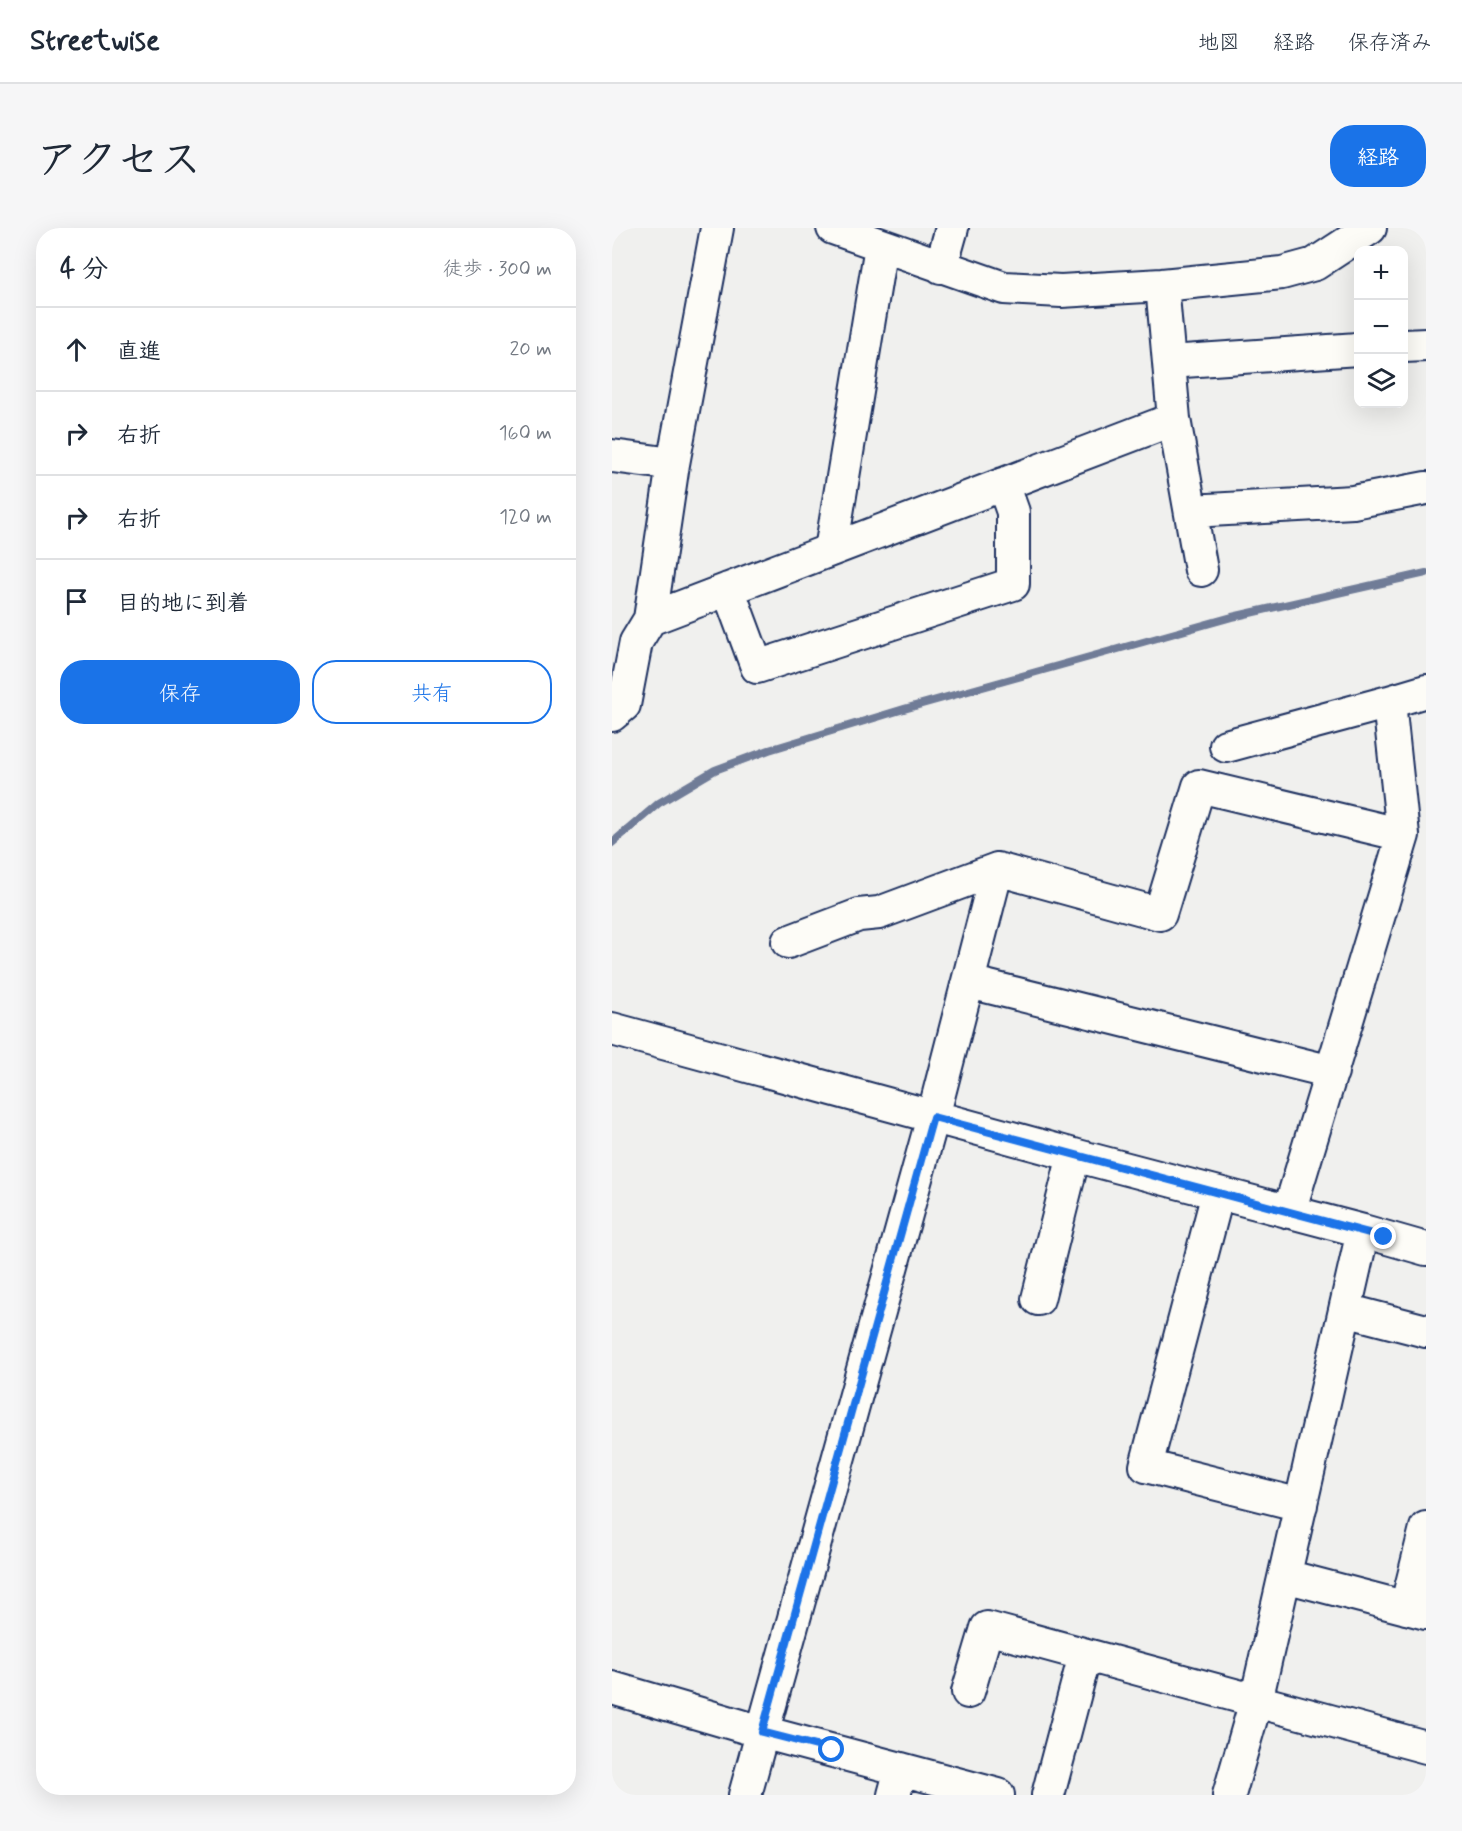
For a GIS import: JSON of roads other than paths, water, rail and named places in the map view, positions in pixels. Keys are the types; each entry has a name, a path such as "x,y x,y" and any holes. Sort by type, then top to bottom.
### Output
{"street":[{"path":"612,715 624,705 636,642 650,619 673,464 717,228"},
{"path":"833,228 1004,288 1062,291 1162,285 1282,273 1315,264 1370,228"},
{"path":"941,267 952,228"},
{"path":"831,550 881,246"},
{"path":"1162,285 1174,418 1201,570"},
{"path":"1408,346 1426,345"},
{"path":"1169,362 1354,349"},
{"path":"650,619 1174,418"},
{"path":"612,456 673,464"},
{"path":"728,589 757,667 1013,584 1013,512 1003,484"},
{"path":"1191,511 1353,502 1426,488"},
{"path":"1226,746 1426,691"},
{"path":"1289,1212 1403,835 1389,702"},
{"path":"788,942 859,915 879,913 997,869 1160,914 1199,786 1403,835"},
{"path":"745,1795 933,1117 997,869"},
{"path":"969,982 1332,1072"},
{"path":"612,1029 1426,1249"},
{"path":"1038,1299 1074,1155"},
{"path":"1218,1193 1146,1466 1301,1505"},
{"path":"1229,1795 1256,1701 1364,1231"},
{"path":"1346,1310 1426,1331"},
{"path":"1285,1576 1416,1610 1426,1528"},
{"path":"968,1692 987,1629 1426,1747"},
{"path":"1048,1795 1085,1655"},
{"path":"612,1688 762,1732 897,1782 998,1795"}],"waterway":[{"path":"612,843 659,803 715,770 769,750 904,709 1232,617 1426,573"}]}
